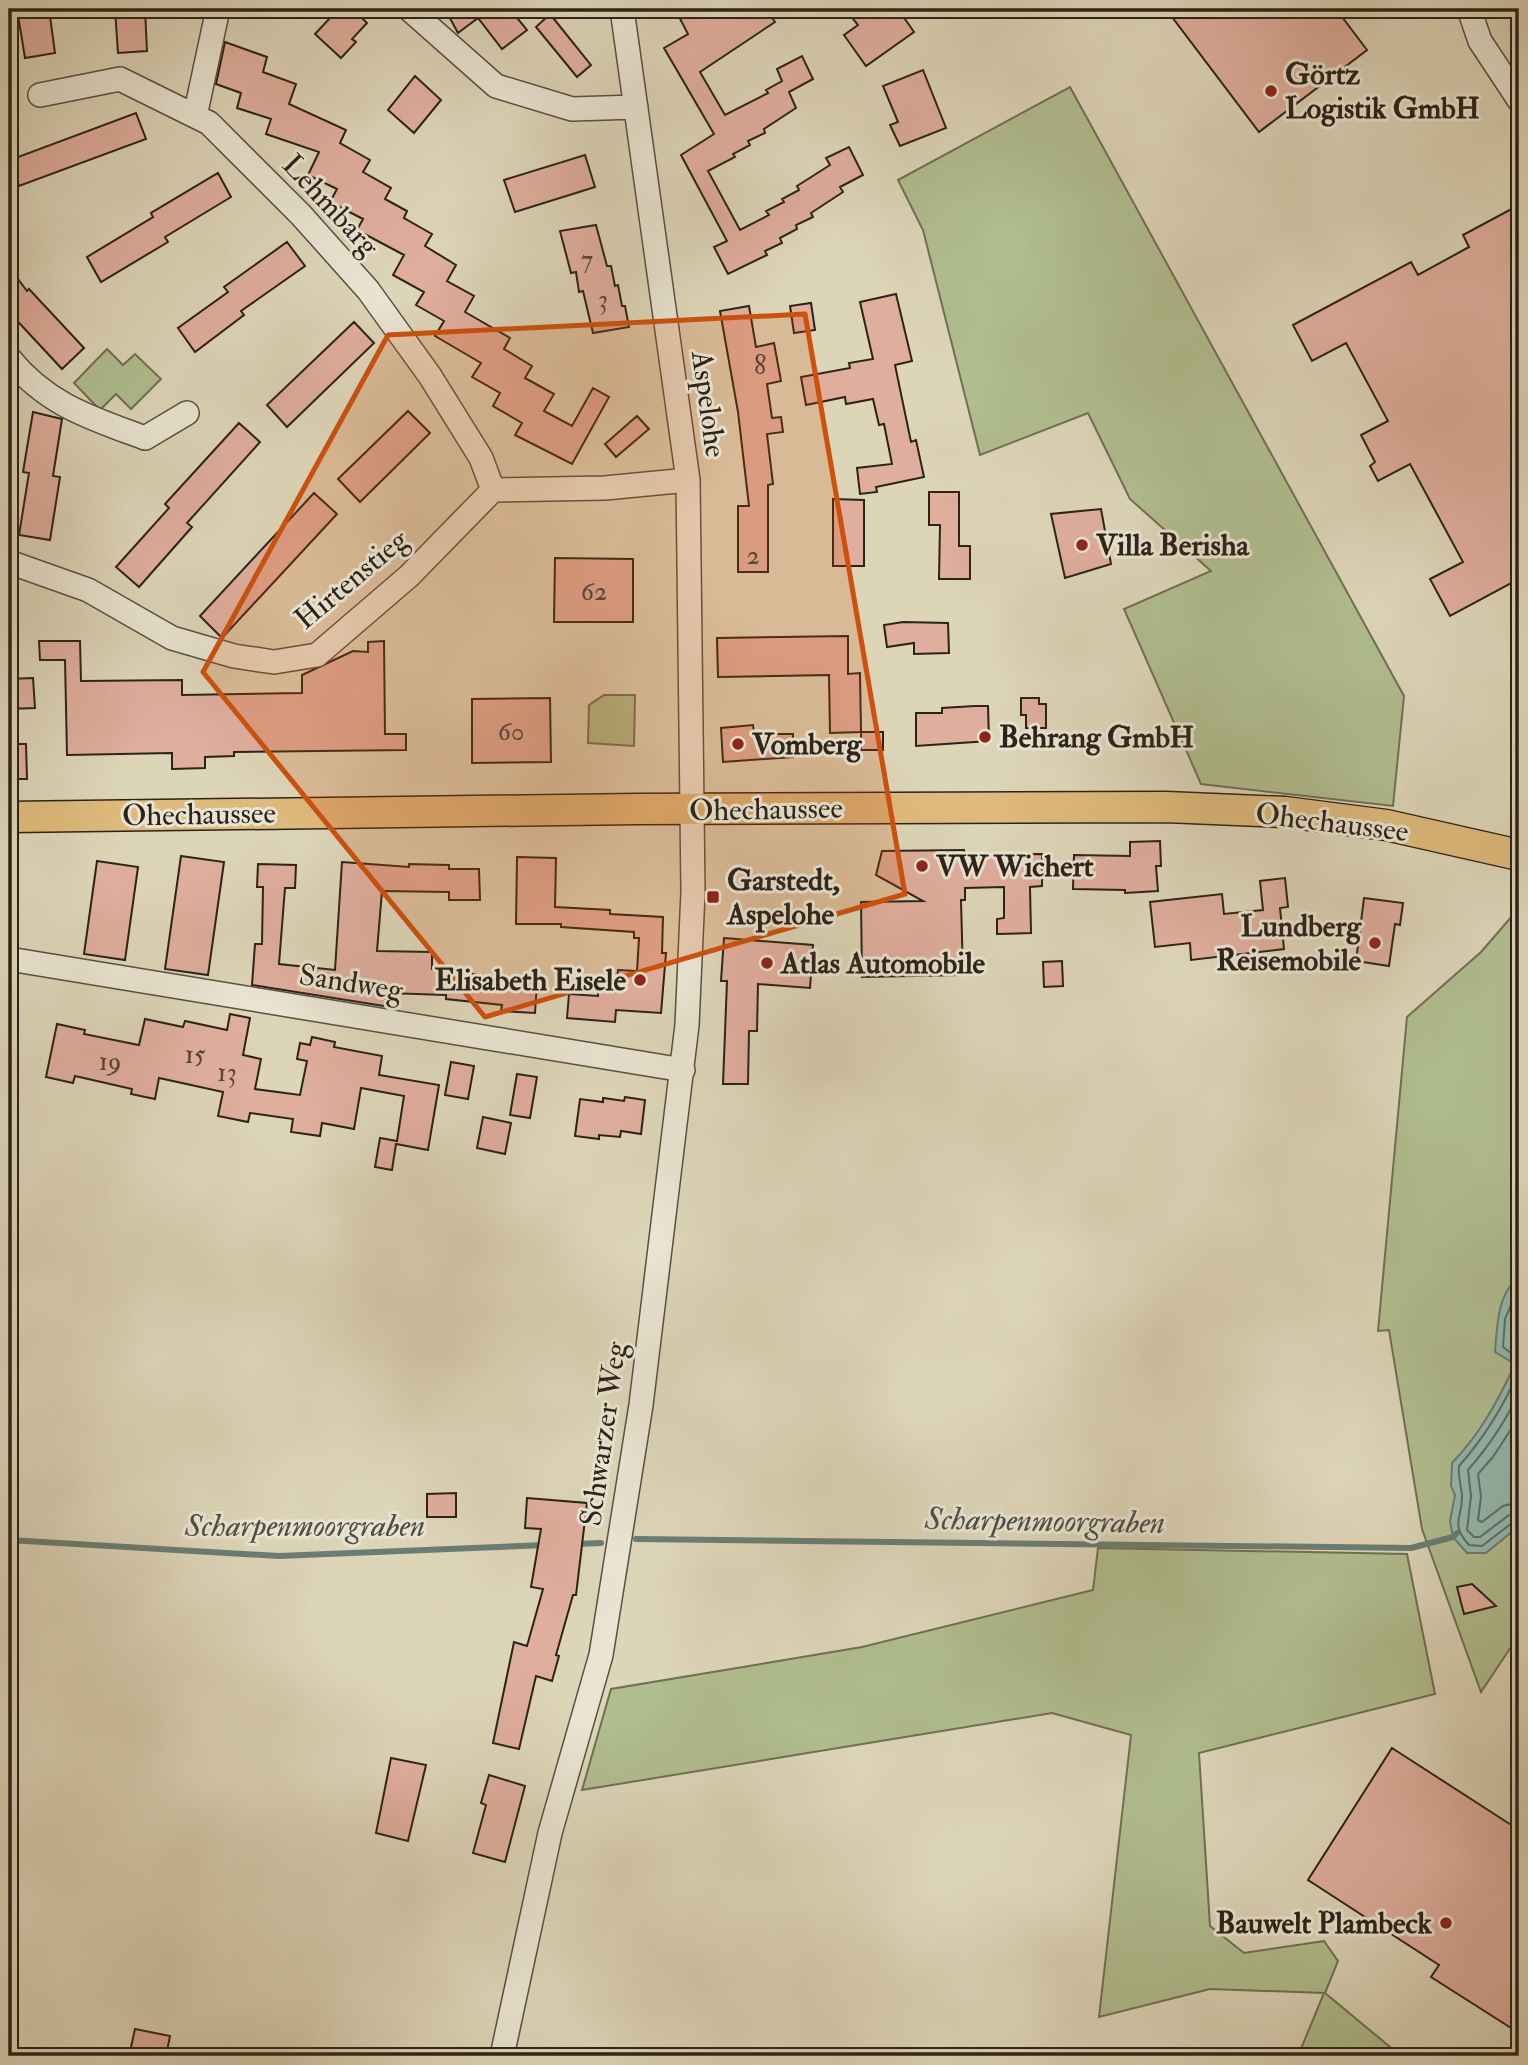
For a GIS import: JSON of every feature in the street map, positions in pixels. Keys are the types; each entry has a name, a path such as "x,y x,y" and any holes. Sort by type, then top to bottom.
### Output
{"main road":[{"name":"Ohechaussee","path":"9,817 1058,806 1285,812 1386,825 1519,855"}],"street":[{"path":"195,116 218,9"},
{"path":"409,9 496,86 572,108 636,107"},
{"name":"Aspelohe","path":"622,9 688,480 691,810"},
{"path":"1469,9 1480,41 1519,100"},
{"name":"Lehmbarg","path":"40,95 120,79 195,116 216,131 301,215 368,290 430,376 481,458 493,490"},
{"path":"9,358 29,383 81,414 145,438 187,413"},
{"path":"493,490 605,488 688,480"},
{"name":"Hirtenstieg","path":"9,562 88,590 172,638 233,656 274,662 317,655 409,576 493,490"},
{"name":"Schwarzer Weg","path":"502,2056 550,1833 601,1655 641,1405 683,1070 693,892 691,810"},
{"name":"Sandweg","path":"9,959 683,1070"}],"highlighted area":[{"path":"805,314 905,894 485,1017 203,672 388,335"}],"green space":[{"path":"1070,87 1404,696 1393,806 1201,784 1124,609 1211,571 1130,499 1088,413 980,455 923,230 898,180"},
{"path":"107,349 123,365 135,354 161,379 131,409 116,394 100,410 74,383"},
{"path":"604,695 635,695 634,746 588,743 589,705"},
{"path":"1519,908 1519,1278 1512,1283 1519,1366 1519,1635 1481,1692 1422,1529 1389,1330 1378,1331 1407,1017 1481,952"},
{"path":"1098,1548 1407,1554 1435,1694 1199,1753 1210,1926 1244,1953 1324,1941 1338,1961 1325,1993 1401,2056 1298,2056 1324,1993 1210,1989 1099,2017 1131,1735 1052,1713 582,1790 611,1689 862,1647 1093,1590"}],"water":[{"path":"1519,1278 1519,1526 1486,1553 1467,1553 1453,1537 1450,1521 1455,1495 1451,1486 1452,1463 1488,1416 1515,1364 1495,1352 1502,1302 1506,1292"}],"building":[{"path":"17,9 49,9 55,53 25,58"},
{"path":"115,9 145,9 147,51 118,53"},
{"path":"320,9 371,9 362,18 367,23 352,39 356,42 341,58 315,34 330,18"},
{"path":"445,9 510,9 527,30 502,49 478,18 458,33"},
{"path":"675,9 766,9 775,22 700,72 725,115 768,93 766,90 782,81 777,69 802,56 813,79 789,92 796,108 764,129 765,133 748,141 750,145 733,154 735,157 708,171 740,230 769,215 766,211 784,202 782,199 799,190 797,186 830,165 826,158 849,147 863,175 840,187 843,192 811,213 813,217 796,225 797,229 780,238 782,243 765,251 767,255 728,274 714,247 727,241 681,155 714,134 664,48 688,34"},
{"path":"845,9 898,9 914,32 866,66 844,35 858,25"},
{"name":"Görtz Logistik GmbH","path":"1166,9 1336,9 1367,50 1259,132"},
{"path":"550,14 591,65 577,77 536,27"},
{"path":"225,42 267,57 263,72 296,84 289,104 346,130 340,143 370,160 363,172 391,188 385,199 407,211 404,218 432,234 425,246 456,265 447,281 474,296 465,312 510,338 504,349 532,366 525,378 554,394 544,411 572,426 593,388 609,397 572,464 515,435 522,423 493,406 500,393 472,377 481,363 435,336 444,321 416,305 424,292 393,275 404,255 357,230 363,219 330,202 337,189 308,175 319,152 266,134 271,119 237,108 241,93 216,84"},
{"path":"923,70 946,128 900,146 890,125 898,122 883,86"},
{"path":"415,76 441,100 414,133 388,110"},
{"path":"136,113 146,139 19,186 10,160"},
{"path":"585,155 595,187 515,212 504,180"},
{"path":"218,173 231,197 165,237 168,242 101,282 87,257 153,217 151,213"},
{"path":"1519,205 1519,579 1450,616 1430,579 1463,562 1410,464 1378,481 1370,466 1375,462 1361,435 1388,421 1346,343 1312,361 1293,325 1411,262 1418,275 1469,247 1463,235"},
{"path":"596,225 607,266 611,266 622,306 625,306 629,327 593,333 583,291 579,292 576,272 571,273 560,231"},
{"path":"287,242 305,266 241,311 244,315 195,352 178,328 228,292 224,287"},
{"path":"9,267 27,291 29,289 84,348 62,369 9,312"},
{"path":"896,294 912,361 895,365 911,442 916,440 924,477 876,487 877,492 860,494 857,468 892,464 884,424 879,425 873,399 846,404 845,397 806,405 801,377 850,368 849,363 873,359 860,302"},
{"path":"811,303 815,330 794,333 790,306"},
{"path":"749,306 756,347 774,343 781,381 767,384 772,418 781,417 783,432 767,434 773,484 768,485 768,572 738,572 738,506 749,506 738,412 720,311"},
{"path":"354,322 374,343 287,427 267,405"},
{"path":"408,411 430,433 360,502 338,479"},
{"path":"33,412 62,419 53,476 60,477 50,540 19,535 29,473 23,472"},
{"path":"637,416 649,429 616,457 605,444"},
{"path":"239,423 260,442 187,523 192,527 139,587 116,567 169,508 165,504"},
{"path":"929,492 959,492 959,546 970,546 970,579 939,579 940,525 929,525"},
{"path":"314,493 337,514 222,638 200,616"},
{"path":"833,499 864,500 864,566 833,566"},
{"name":"Villa Berisha","path":"1101,509 1111,564 1065,578 1051,514"},
{"path":"555,558 633,559 633,622 554,622"},
{"path":"903,622 948,623 949,653 914,654 914,643 887,647 884,625"},
{"path":"848,636 848,674 860,673 861,732 830,733 829,675 718,677 717,638"},
{"path":"39,641 80,641 81,681 182,680 182,695 302,693 302,675 353,651 368,652 368,642 384,641 385,734 406,734 406,750 234,752 234,756 205,757 205,768 172,769 172,753 67,755 65,660 40,660"},
{"path":"33,678 35,708 9,709 9,679"},
{"path":"550,698 551,762 472,763 472,699"},
{"path":"1021,698 1039,698 1039,704 1046,704 1046,728 1026,728 1026,715 1021,715"},
{"path":"988,706 989,741 916,746 916,713 942,713 942,708"},
{"path":"753,725 754,734 793,734 793,757 723,762 721,728"},
{"path":"861,732 883,732 883,750 861,750"},
{"path":"9,744 26,744 27,779 9,779"},
{"path":"1160,841 1161,866 1156,866 1158,891 1125,893 1125,890 1073,889 1074,855 1130,856 1130,842"},
{"path":"964,850 965,855 1042,854 1042,886 1030,887 1031,933 997,934 997,919 1004,918 1004,887 965,888 965,900 961,900 963,975 862,977 861,902 923,901 876,875 882,851"},
{"path":"181,856 224,862 208,975 165,969"},
{"path":"517,857 556,858 555,907 663,917 662,953 666,953 661,1013 616,1010 615,1022 567,1018 569,994 598,996 598,990 616,992 618,970 637,971 639,938 634,938 634,932 561,927 561,924 516,924"},
{"path":"97,861 138,867 125,960 84,954"},
{"path":"342,862 409,867 409,864 449,865 449,869 479,869 480,900 449,900 449,892 382,891 377,951 432,952 432,969 482,975 481,980 537,983 535,1013 501,1011 502,1005 446,999 446,995 386,993 384,1006 252,985 255,944 262,944 263,887 257,887 258,864 296,865 295,888 285,888 279,964 335,970"},
{"path":"1285,878 1288,907 1280,908 1284,949 1191,960 1190,943 1155,947 1150,902 1222,894 1224,914 1263,910 1260,881"},
{"name":"Lundberg Reisemobile","path":"1364,898 1403,903 1400,925 1395,924 1389,966 1356,961"},
{"path":"724,938 813,945 810,988 758,984 757,1031 749,1031 748,1084 723,1084 727,981 721,981"},
{"path":"1062,961 1063,986 1044,987 1043,962"},
{"path":"230,1014 250,1018 243,1055 261,1059 255,1089 300,1095 307,1061 297,1059 300,1043 310,1045 312,1037 335,1042 334,1047 382,1056 379,1075 439,1085 428,1150 396,1144 392,1170 375,1167 380,1138 397,1141 404,1096 361,1088 354,1129 322,1123 320,1136 291,1132 293,1119 250,1113 248,1122 218,1116 223,1092 159,1078 155,1099 131,1094 132,1089 75,1076 73,1083 46,1077 57,1024 85,1030 84,1034 139,1045 145,1019 183,1027 185,1021 227,1030"},
{"path":"451,1062 474,1066 468,1099 445,1095"},
{"path":"517,1074 537,1077 530,1118 510,1115"},
{"path":"625,1097 645,1100 641,1134 621,1131 620,1137 599,1135 599,1139 575,1136 580,1099 603,1102 603,1098 624,1101"},
{"path":"483,1117 511,1123 505,1154 477,1148"},
{"path":"456,1493 456,1517 427,1517 427,1494"},
{"path":"527,1498 587,1503 576,1595 573,1595 556,1655 559,1656 552,1681 536,1676 519,1749 493,1743 514,1642 527,1646 543,1589 531,1587 541,1529 525,1528"},
{"path":"1472,1584 1496,1606 1464,1614 1457,1587"},
{"name":"Bauwelt Plambeck","path":"1392,1748 1519,1830 1519,2033 1431,1977 1439,1965 1308,1880"},
{"path":"391,1758 426,1765 408,1841 376,1833"},
{"path":"489,1775 525,1786 505,1862 473,1853 486,1805 481,1803"},
{"path":"135,2029 170,2036 166,2056 129,2056"}],"waterway":[{"name":"Scharpenmoorgraben","path":"636,1539 1411,1548 1453,1537 1457,1533"},
{"name":"Scharpenmoorgraben","path":"9,1540 279,1556 545,1545"},
{"name":"Scharpenmoorgraben","path":"577,1544 601,1543"}],"place":[{"name":"Görtz Logistik GmbH","path":"1271,91"},
{"name":"Villa Berisha","path":"1082,545"},
{"name":"Behrang GmbH","path":"985,737"},
{"name":"Vomberg","path":"738,744"},
{"name":"VW Wichert","path":"922,866"},
{"name":"Garstedt, Aspelohe","path":"713,897"},
{"name":"Lundberg Reisemobile","path":"1375,943"},
{"name":"Atlas Automobile","path":"767,963"},
{"name":"Elisabeth Eisele","path":"640,980"},
{"name":"Bauwelt Plambeck","path":"1446,1923"}]}
